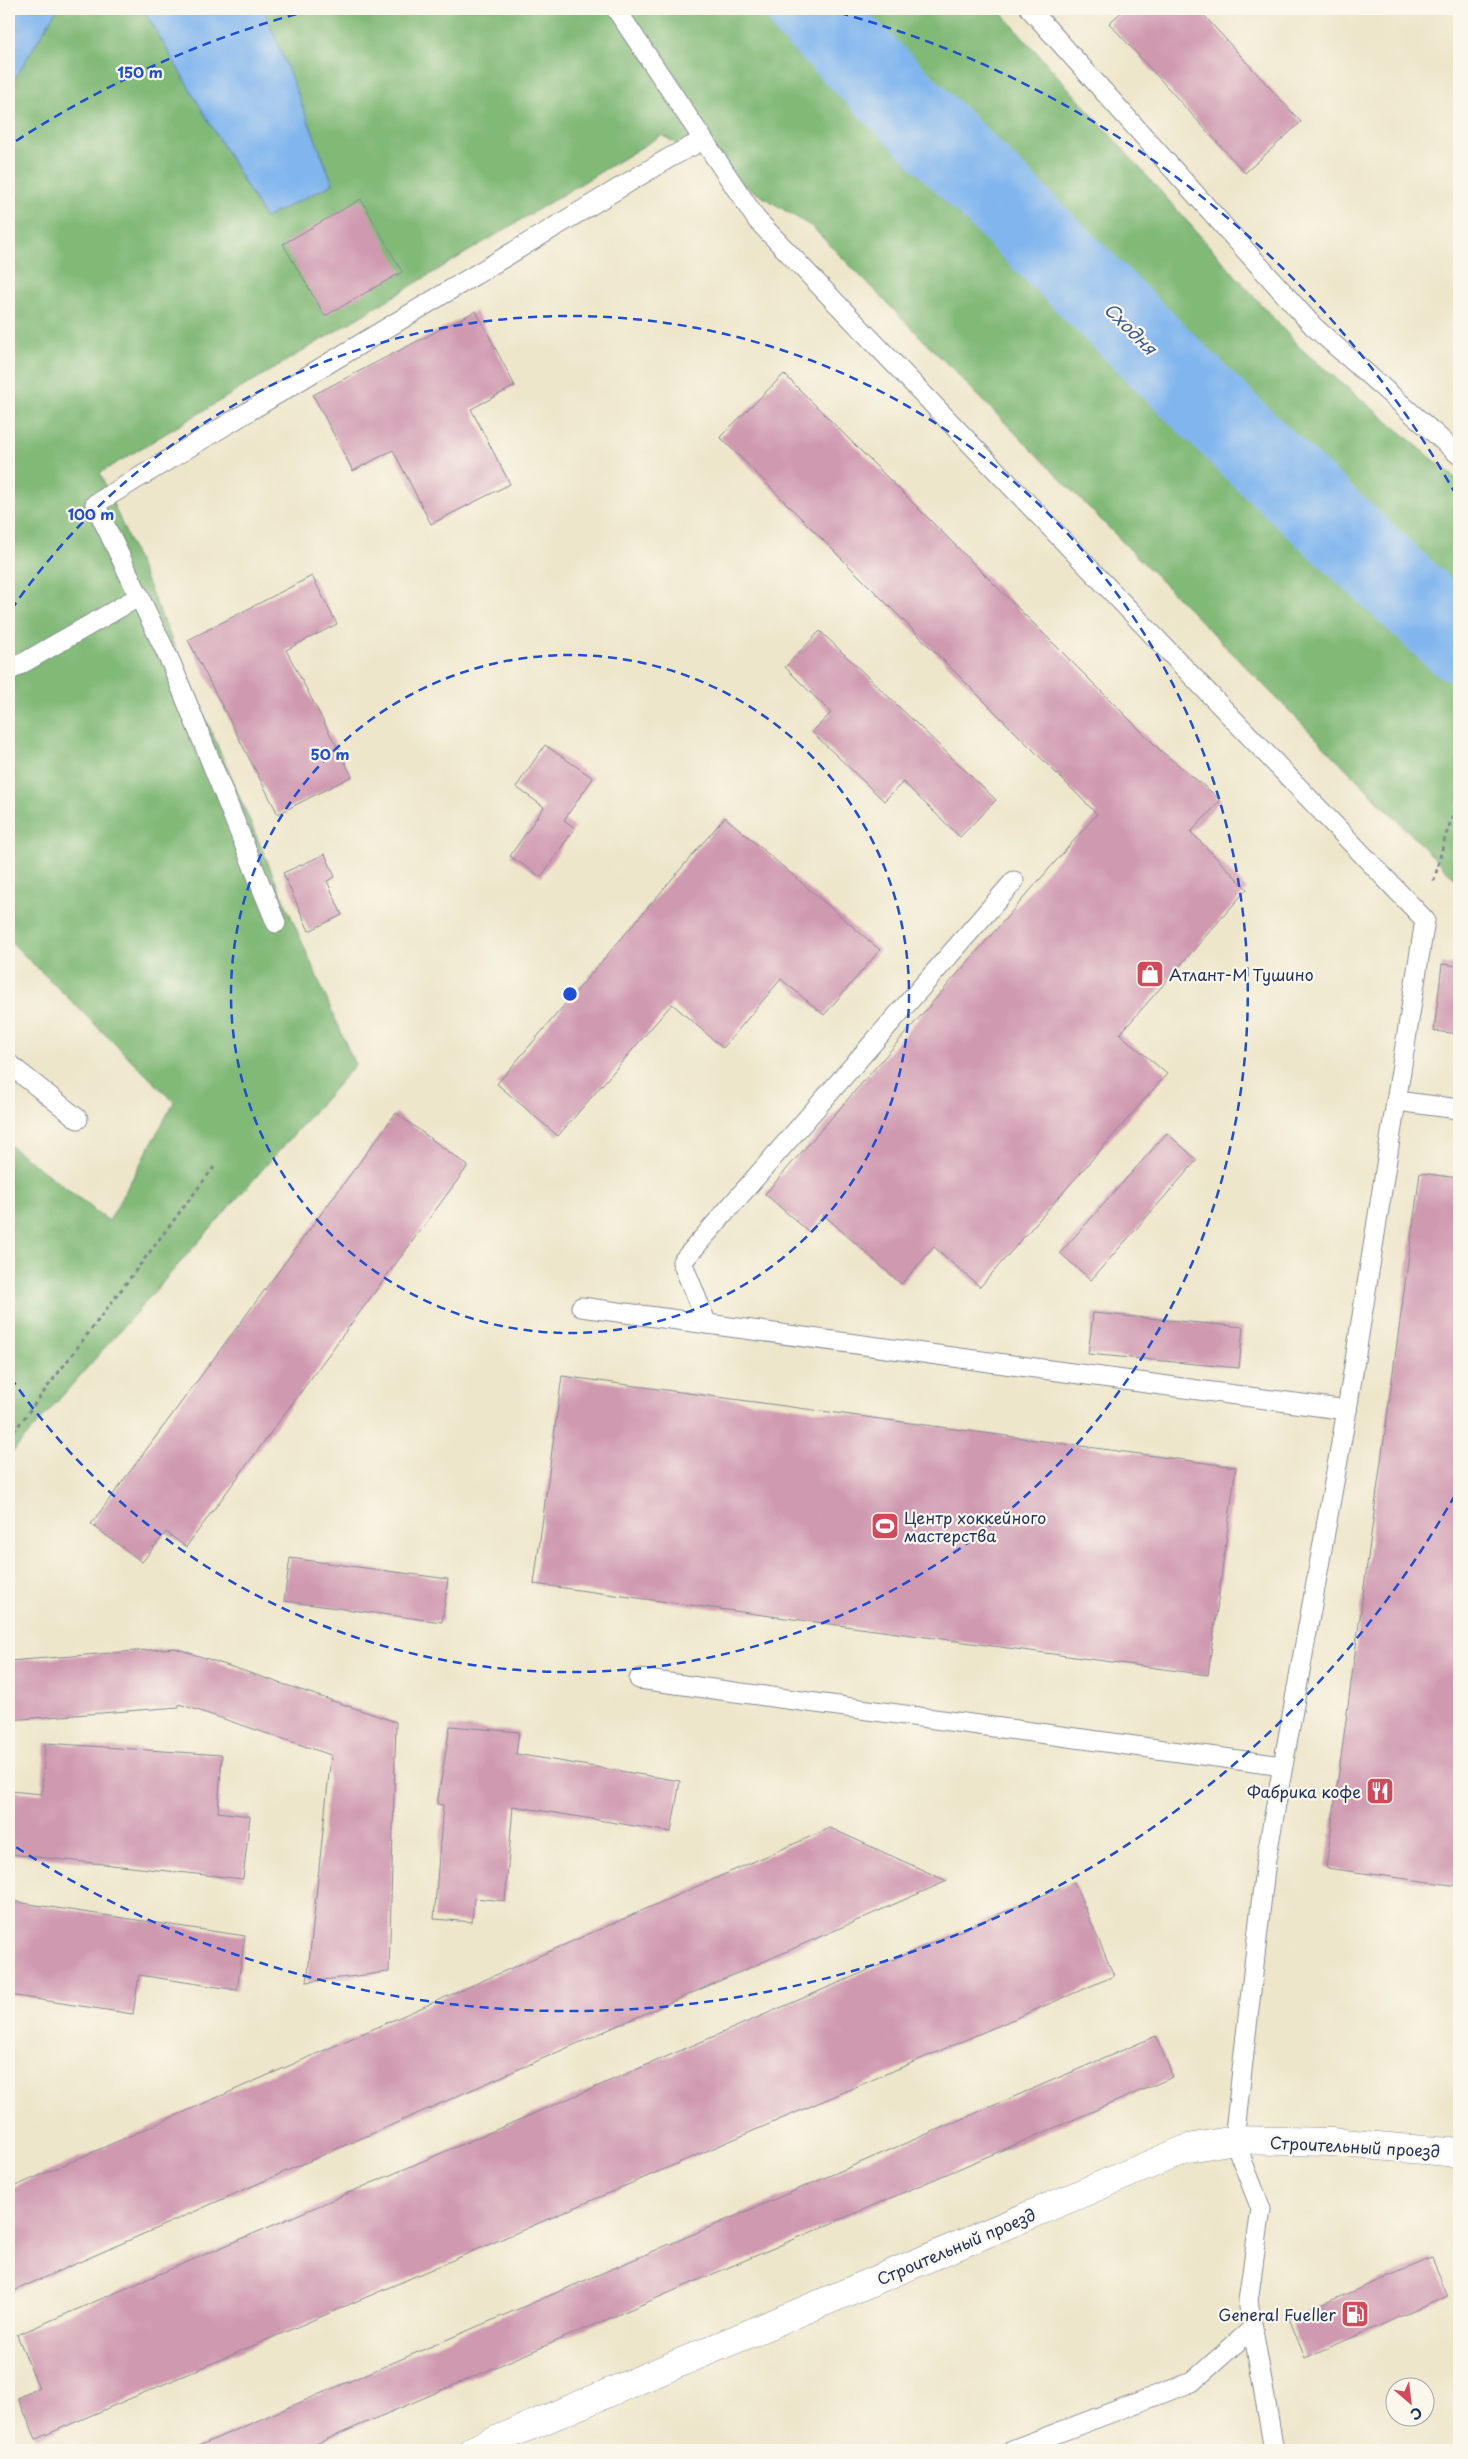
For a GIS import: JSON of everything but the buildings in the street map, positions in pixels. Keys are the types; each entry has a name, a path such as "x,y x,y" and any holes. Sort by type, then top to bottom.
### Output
{"street":[{"name":"Строительный проезд","path":"474,2450 1189,2148 1234,2140 1331,2142 1459,2153"}],"lane":[{"path":"616,9 757,220 1425,920 1347,1410 1266,1860 1234,2140 1260,2209 1248,2301 1274,2450"},
{"path":"1030,9 1312,326 1459,454"},
{"path":"276,922 171,663 95,504 669,158 703,140"},
{"path":"9,671 140,596"},
{"path":"707,1324 682,1262 1014,881"},
{"path":"9,1064 78,1119"},
{"path":"1396,1101 1459,1109"},
{"path":"581,1306 1347,1410"},
{"path":"639,1679 1282,1766"},
{"path":"1012,2450 1192,2382 1253,2328"}],"path":[{"path":"1445,838 1459,798"},
{"path":"9,1438 214,1166"}],"green space":[{"path":"57,9 140,9 145,12 265,218 333,184 264,9 998,9 1301,349 1459,481 1459,883 812,227 662,135 100,473 355,1065 9,1456 9,1145 109,1221 174,1102 9,940 9,88"}],"water":[{"path":"9,9 57,9 9,88"},
{"path":"140,9 264,9 333,184 265,218 145,12"}],"waterway":[{"name":"Сходня","path":"808,9 1257,453 1459,641"}],"place":[{"name":"Атлант-М Тушино","path":"1150,974"},
{"name":"Центр хоккейного мастерства","path":"885,1526"},
{"name":"Фабрика кофе","path":"1380,1791"},
{"name":"General Fueller","path":"1355,2314"}]}
